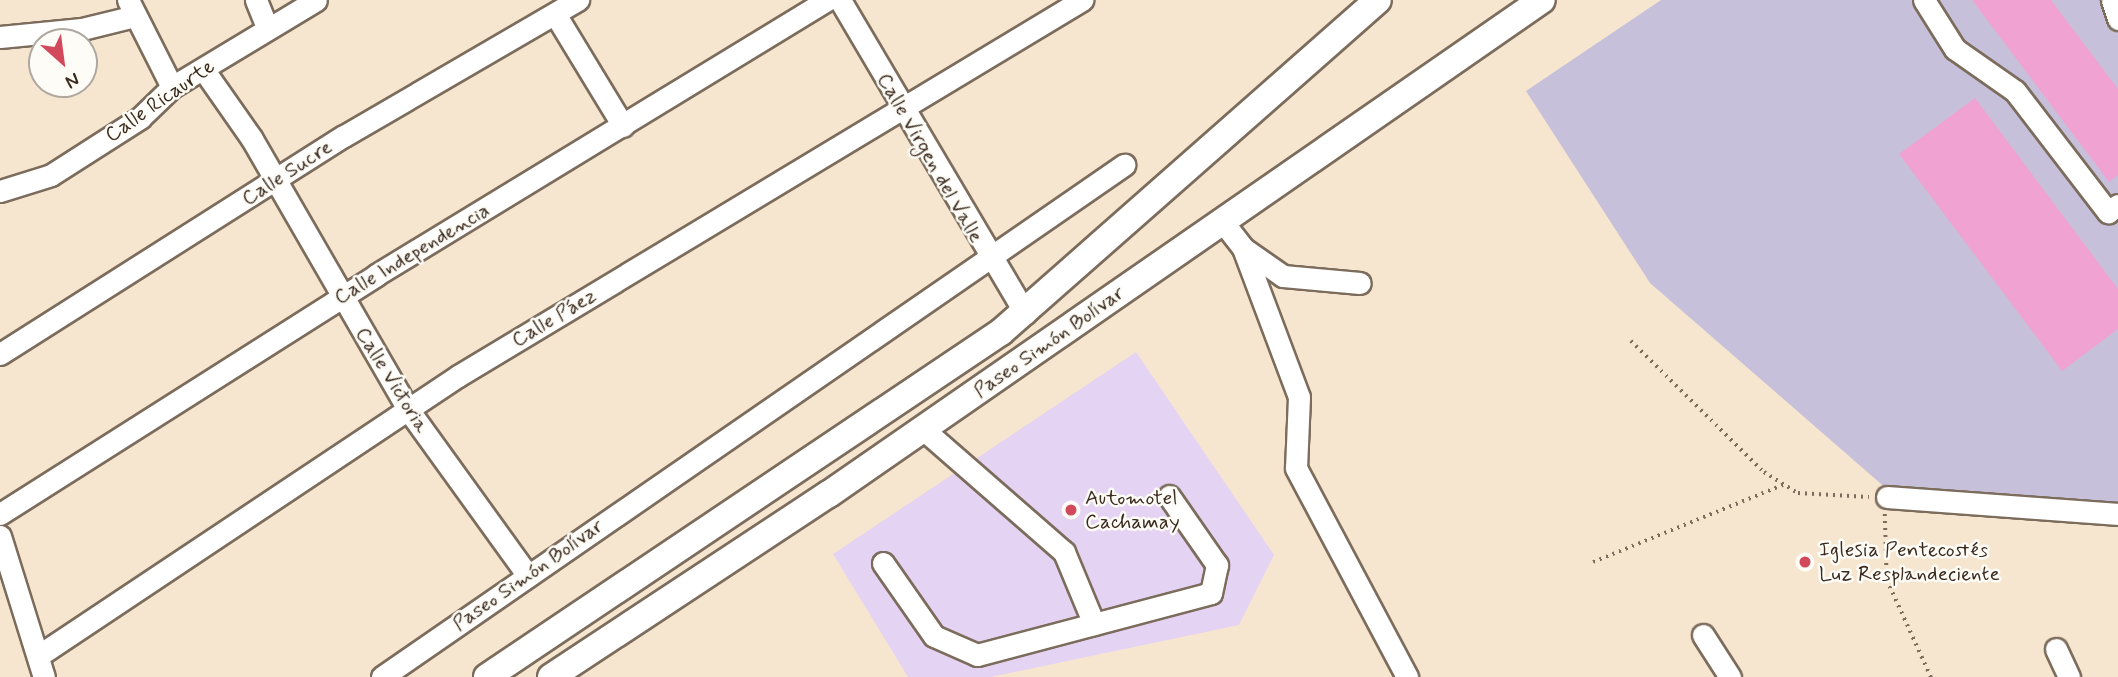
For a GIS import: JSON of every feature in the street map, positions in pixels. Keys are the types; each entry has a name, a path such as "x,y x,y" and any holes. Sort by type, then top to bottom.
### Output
{"main road":[{"name":"Paseo Simón Bolívar","path":"486,677 810,464 1025,313 1378,0"},
{"name":"Paseo Simón Bolívar","path":"562,674 923,429 1542,0"}],"street":[{"path":"256,0 268,29"},
{"name":"Calle Ricaurte","path":"0,191 51,175 140,118 172,88 316,0"},
{"name":"Calle Sucre","path":"0,354 276,180 578,0"},
{"name":"Calle Independencia","path":"0,514 341,297 827,0"},
{"name":"Calle Virgen del Valle","path":"840,0 900,108 1025,313"},
{"name":"Calle Páez","path":"38,656 407,408 1082,0"},
{"path":"1924,0 1955,49 2015,91 2108,212 2118,205"},
{"path":"2112,0 2118,19"},
{"path":"0,37 82,29 131,8 172,88"},
{"path":"555,14 623,126"},
{"name":"Calle Victoria","path":"203,69 276,180 407,408 528,576"},
{"name":"Paseo Simón Bolívar","path":"382,677 988,256 1124,165"},
{"path":"1222,220 1243,248 1299,397 1296,468 1406,677"},
{"path":"1243,248 1292,279 1360,284"},
{"path":"923,429 1064,552 1094,624"},
{"path":"883,563 934,636 978,655 1211,593 1217,565 1169,496"},
{"path":"1887,497 2118,514"},
{"path":"0,536 44,677"},
{"path":"1703,635 1730,677"},
{"path":"2056,649 2069,677"}],"path":[{"path":"1631,341 1783,485 1816,496 1887,497 1885,573 1931,677"},
{"path":"1593,562 1783,485"}],"shaded area":[{"path":"1661,0 2118,0 2118,502 1888,490 1650,283 1526,91"},
{"name":"Automotel Cachamay","path":"1136,352 1274,555 1239,625 991,677 908,677 833,554"}],"building":[{"path":"1972,0 2051,0 2118,89 2118,175 2109,182"},
{"path":"1975,98 2118,289 2118,329 2062,371 1899,154"}],"place":[{"name":"Automotel Cachamay","path":"1071,510"},
{"name":"Iglesia Pentecostés Luz Resplandeciente","path":"1805,562"}]}
